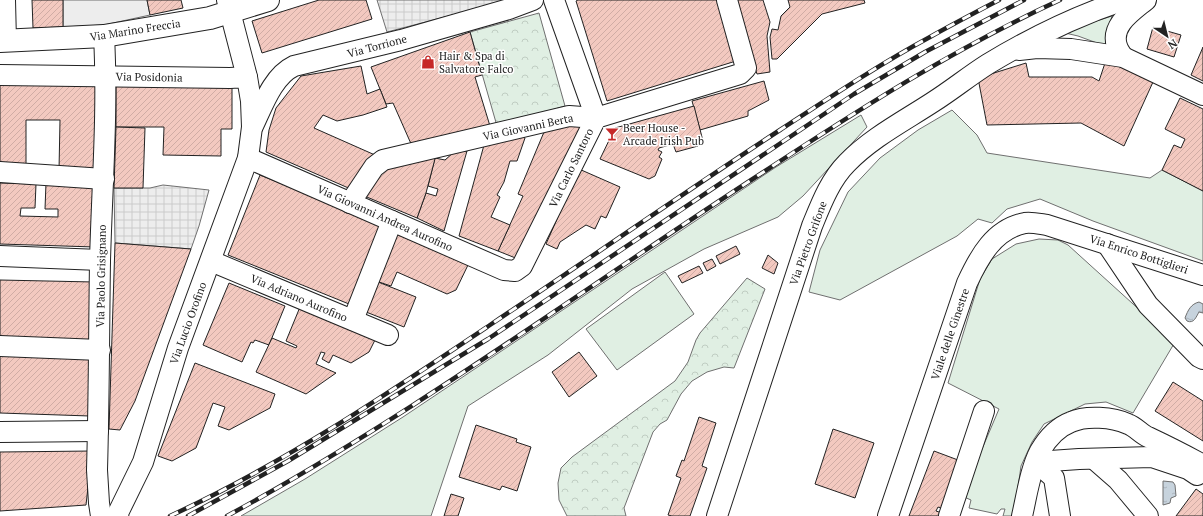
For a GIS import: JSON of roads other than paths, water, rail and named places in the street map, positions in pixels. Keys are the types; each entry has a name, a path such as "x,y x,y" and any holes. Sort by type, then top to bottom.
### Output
{"main road":[{"name":"Via Marino Freccia","path":"3,41 104,36 202,19 229,6 268,0"}],"street":[{"path":"3,41 5,0"},
{"name":"Via Torrione","path":"252,127 268,96 287,69 401,40 509,9 533,0"},
{"name":"Via Carlo Santoro","path":"522,266 596,118 554,0"},
{"name":"Via Giovanni Berta","path":"350,203 374,167 383,160 569,116 596,118 740,74 746,68 727,0"},
{"name":"Via Pietro Grifone","path":"717,516 812,226 827,192 835,178 846,164 876,138 934,102 987,65 1044,32 1124,0"},
{"path":"1123,57 1117,46 1116,36 1119,26 1127,15 1146,0"},
{"path":"229,6 247,77 251,101 252,127"},
{"name":"Via Paolo Grisignano","path":"104,36 106,76 104,179 100,260 100,350 97,470 99,503 111,511"},
{"path":"1010,52 1037,48 1071,49 1123,57 1203,95"},
{"name":"Via Posidonia","path":"0,75 247,77"},
{"name":"Via Lucio Orofino","path":"111,511 143,462 178,348 248,158 252,127"},
{"name":"Via Giovanni Andrea Aurofino","path":"248,158 504,270 515,271 522,266"},
{"path":"0,172 104,179"},
{"path":"352,320 392,221"},
{"name":"Viale delle Ginestre","path":"888,516 967,283 984,250 992,240 1010,229 1026,223 1047,225 1074,233"},
{"name":"Via Enrico Bottiglieri","path":"1074,233 1203,275"},
{"path":"1107,244 1148,305 1203,359"},
{"path":"0,256 100,260"},
{"name":"Via Adriano Aurofino","path":"211,261 388,335"},
{"path":"0,346 100,350"},
{"path":"950,516 984,411"},
{"path":"1022,516 1032,474 1040,451 1054,432 1072,422 1110,418 1129,424 1147,436 1176,450 1203,466"},
{"path":"0,432 98,431"},
{"path":"1036,462 1094,458 1152,457 1188,469 1203,479"},
{"path":"1094,458 1118,480 1148,516"},
{"path":"1036,462 1054,478 1060,516"}],"water":[{"path":"1199,302 1203,304 1203,313 1199,312 1196,318 1191,322 1187,321 1185,318 1189,310 1194,304"},
{"path":"1163,481 1173,482 1175,485 1176,496 1171,498 1170,503 1163,505"}],"railway":[{"path":"170,516 253,474 334,427 451,351 707,178 835,94 911,48 999,0"},
{"path":"188,516 288,461 488,339 854,94 925,52 1024,0"},
{"path":"227,516 364,436 498,350 798,149 871,103 983,38 1060,0"}],"place":[{"name":"Hair & Spa di Salvatore Falco","path":"428,62"},
{"name":"Beer House - Arcade Irish Pub","path":"612,134"}]}
